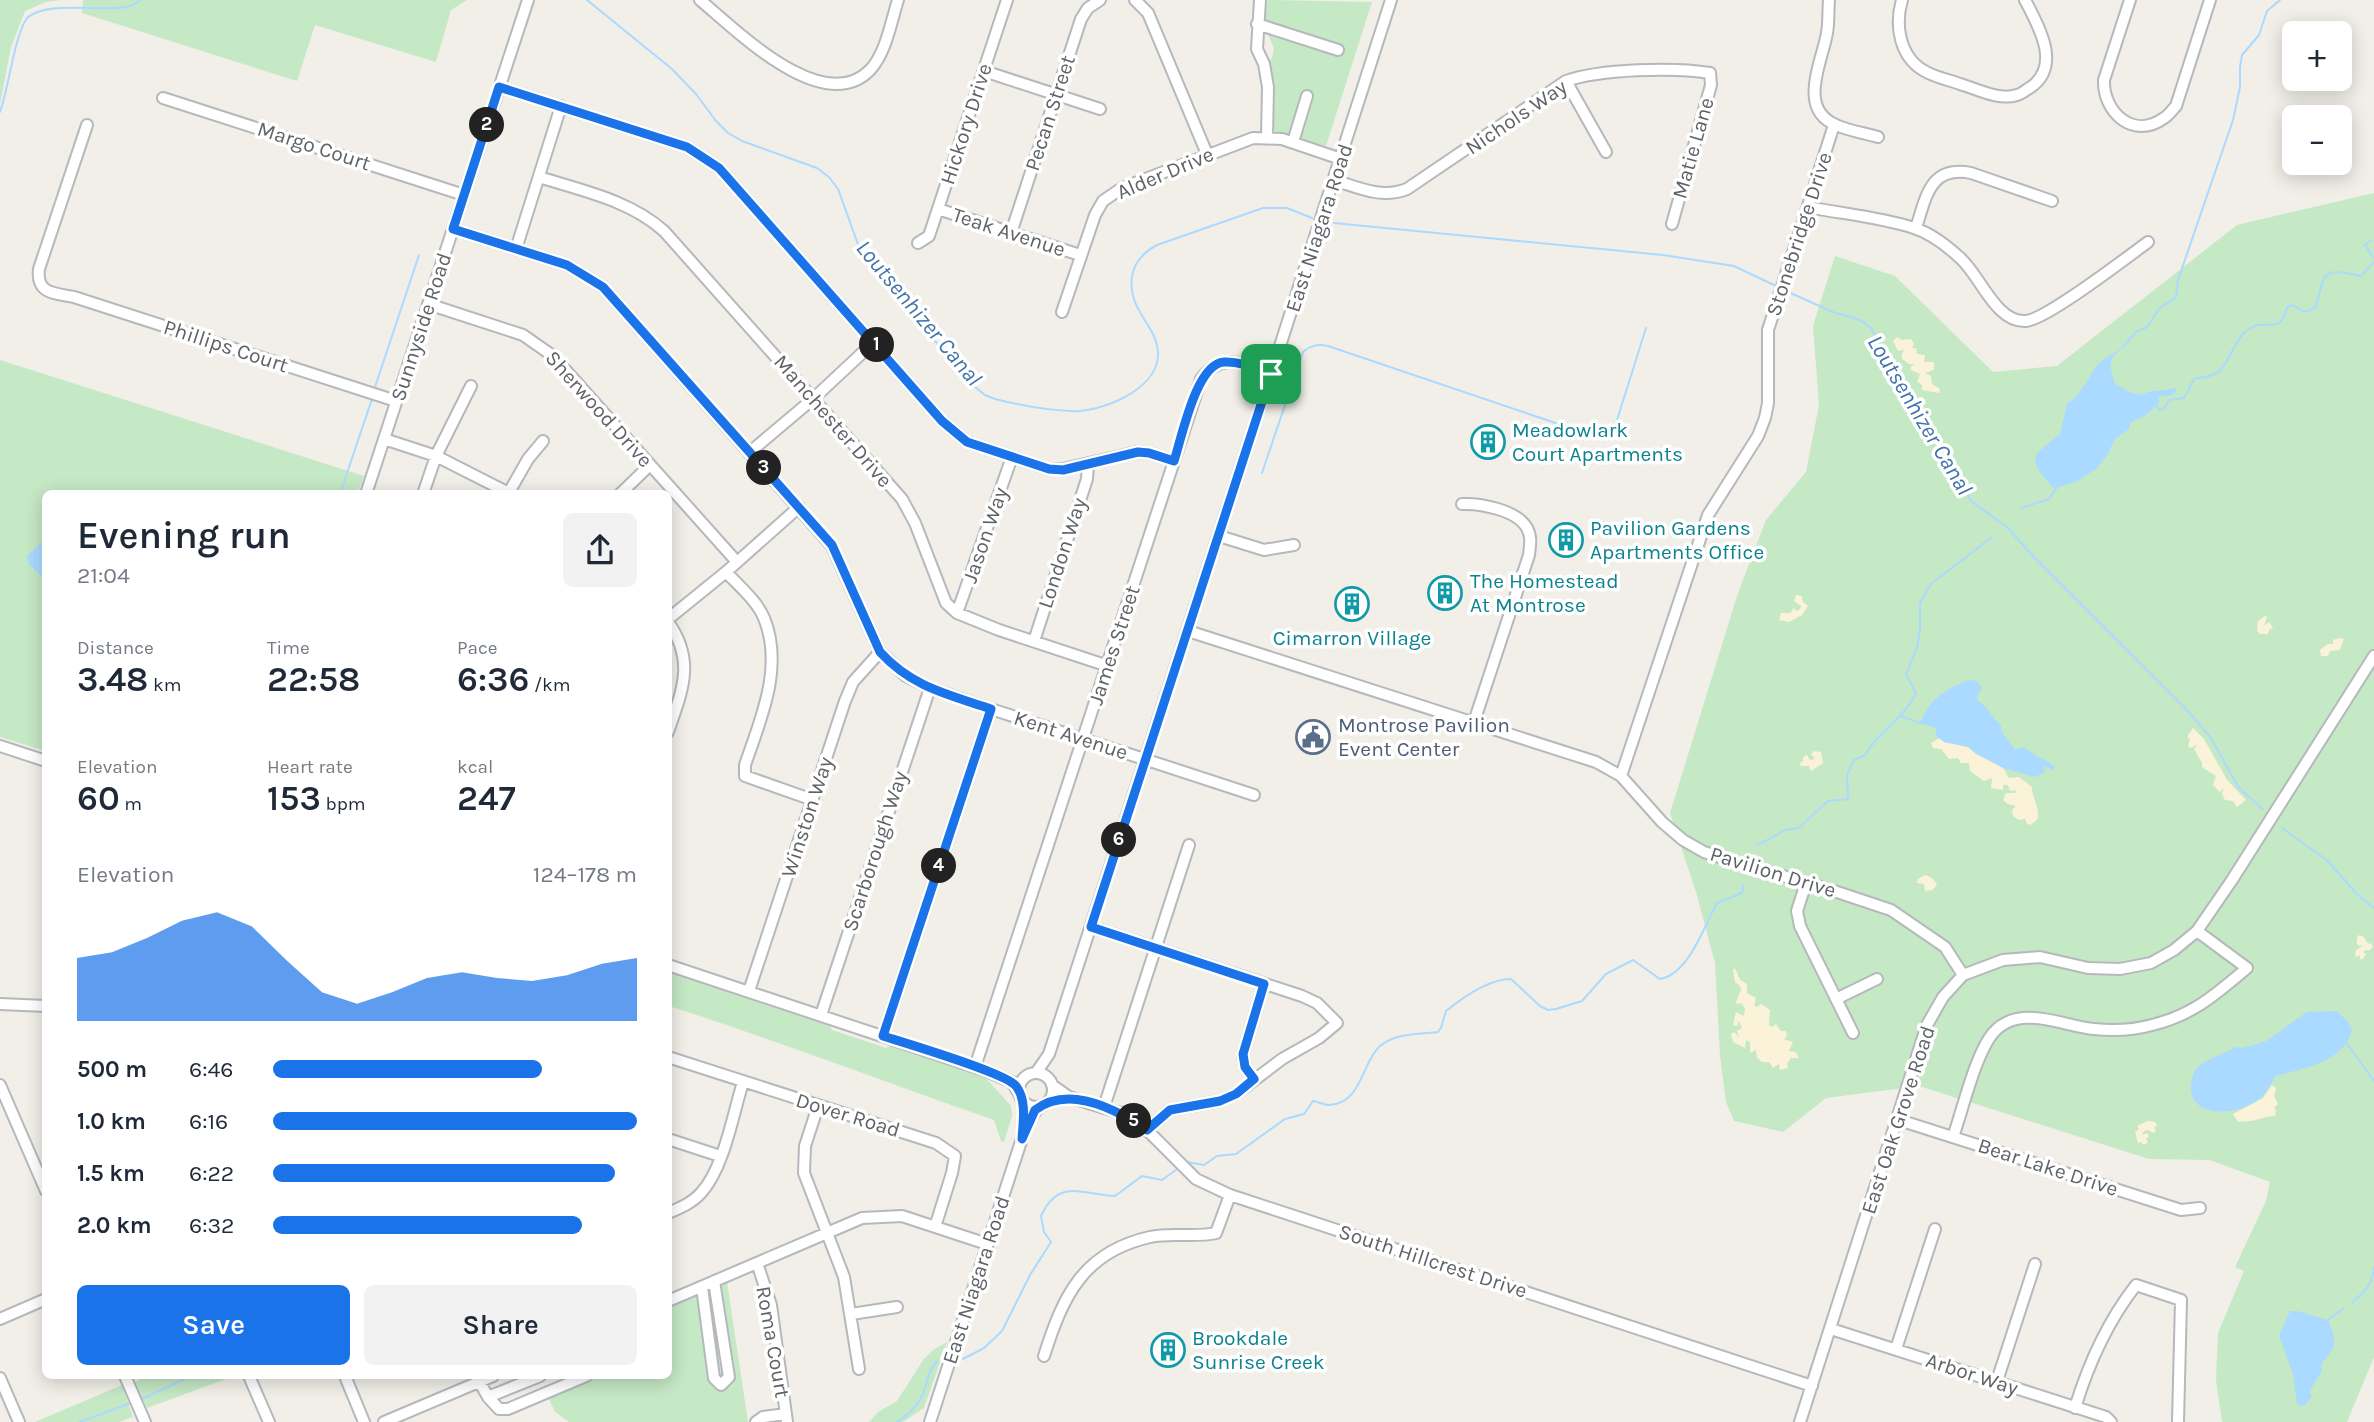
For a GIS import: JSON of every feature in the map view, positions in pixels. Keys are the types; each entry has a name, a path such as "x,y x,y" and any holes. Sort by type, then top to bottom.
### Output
{"street":[{"name":"Sunnyside Road","path":"367,490 528,0"},
{"path":"700,0 782,66 834,84 857,80 869,71 881,52 898,0"},
{"name":"Hickory Drive","path":"918,243 929,236 1007,0"},
{"name":"Pecan Street","path":"1011,233 1081,19 1088,8 1100,0"},
{"path":"1135,0 1149,13 1207,154"},
{"path":"1260,0 1257,50 1264,64 1268,87 1268,137"},
{"name":"East Niagara Road","path":"1033,1073 1049,1054 1391,0"},
{"path":"1829,0 1827,31 1815,79 1814,97 1820,113 1834,125 1878,137"},
{"path":"1902,0 1899,29 1903,47 1912,61 1924,72 1993,95 2018,96 2036,83 2045,68 2046,50 2040,29 2025,0"},
{"path":"2130,0 2104,80 2104,94 2109,107 2118,118 2140,126 2165,118 2176,106 2210,0"},
{"path":"1257,24 1338,50"},
{"name":"Nichols Way","path":"1334,180 1383,195 1407,189 1566,81 1583,75 1691,69 1710,72"},
{"path":"984,71 1100,108"},
{"name":"Matie Lane","path":"1672,224 1711,85 1710,72"},
{"path":"1566,81 1606,152"},
{"path":"499,87 657,136 703,156 719,168 942,421 967,442 1049,469 1063,470 1138,452 1174,461"},
{"path":"1293,142 1307,96"},
{"name":"Margo Court","path":"163,98 464,195"},
{"path":"516,248 561,106"},
{"name":"Phillips Court","path":"87,125 39,269 38,279 41,286 56,295 74,298 396,401"},
{"name":"Stonebridge Drive","path":"1621,776 1708,515 1758,436 1765,418 1768,403 1768,330 1834,125"},
{"name":"Alder Drive","path":"1062,312 1095,215 1103,201 1122,188 1252,138 1268,137 1293,142 1341,159"},
{"path":"1916,228 1928,190 1947,172 1971,173 2052,201"},
{"name":"Manchester Drive","path":"539,177 631,207 664,231 902,499 915,523 946,604 957,614"},
{"path":"1808,206 1916,228 1963,260 2000,310 2018,321 2040,318 2148,242"},
{"name":"Teak Avenue","path":"938,209 1080,255"},
{"name":"Kent Avenue","path":"453,229 567,265 603,287 832,545 880,652 906,676 930,688 991,709 1254,794"},
{"name":"Sherwood Drive","path":"428,303 523,335 538,343 553,356 737,562"},
{"path":"750,452 874,342"},
{"name":"James Street","path":"979,1068 1201,379 1209,368 1221,362 1235,362 1271,374"},
{"path":"424,490 436,456 471,386"},
{"path":"384,439 436,456 503,490"},
{"path":"511,490 528,459 543,440"},
{"name":"Jason Way","path":"957,614 1012,457"},
{"name":"London Way","path":"1034,641 1087,479 1088,464"},
{"path":"624,490 650,465"},
{"path":"1462,504 1479,503 1518,517 1527,527 1531,540 1529,555 1474,722"},
{"path":"672,618 799,507"},
{"path":"1219,536 1264,550 1294,545"},
{"path":"726,572 763,616 769,637 770,684 746,765 746,776 813,800"},
{"path":"957,614 1108,666"},
{"path":"672,628 683,647 685,664 683,687 672,720"},
{"name":"Pavilion Drive","path":"1188,631 1596,762 1621,776 1661,822 1683,840 1704,852 1891,911 1945,947 1962,975"},
{"name":"Winston Way","path":"749,991 853,682 880,652"},
{"path":"1962,975 2003,960 2040,957 2088,968 2120,969 2151,963 2174,950 2197,931 2374,656"},
{"name":"Scarborough Way","path":"821,1015 930,688"},
{"path":"883,1036 991,709"},
{"path":"0,746 42,760"},
{"path":"1104,1107 1189,845"},
{"path":"1806,883 1797,911 1800,926 1853,1033"},
{"path":"1091,927 1317,1003 1338,1023 1319,1038 1282,1059 1236,1094 1220,1101 1170,1110 1147,1130"},
{"path":"1954,1137 1983,1049 1994,1032 2011,1020 2032,1017 2094,1030 2124,1030 2151,1026 2182,1016 2205,1004 2246,968 2197,931"},
{"path":"672,966 979,1068 1012,1082 1028,1105 1043,1105 1052,1095 1051,1083 1043,1074 1018,1076 979,1068"},
{"name":"East Oak Grove Road","path":"1800,1422 1927,1024 1943,997 1962,975"},
{"path":"1836,999 1877,979"},
{"path":"1254,1079 1245,1067 1243,1054 1264,984"},
{"path":"0,1004 42,1006"},
{"name":"East Niagara Road","path":"1049,1054 1051,1083"},
{"name":"Dover Road","path":"672,1058 936,1143 955,1156 935,1227"},
{"path":"1020,1096 1021,1082 1033,1073"},
{"path":"672,1211 700,1194 712,1178 743,1082"},
{"name":"South Hillcrest Drive","path":"1051,1083 1063,1094 1124,1114 1147,1130 1196,1179 1230,1195 1812,1385"},
{"path":"0,1085 42,1182"},
{"name":"East Niagara Road","path":"1020,1096 1024,1115 1022,1139"},
{"name":"South Hillcrest Drive","path":"1043,1105 1077,1099"},
{"name":"East Niagara Road","path":"930,1422 1022,1139 1030,1117 1043,1105"},
{"path":"818,1106 805,1146 804,1173 844,1277 859,1368"},
{"name":"Bear Lake Drive","path":"1896,1119 2181,1210 2200,1208"},
{"path":"672,1140 720,1156"},
{"path":"1044,1356 1064,1300 1089,1268 1104,1256 1150,1237 1200,1237 1216,1233 1230,1195"},
{"path":"672,1299 862,1218 902,1216 987,1244"},
{"path":"1896,1349 1935,1229"},
{"name":"Roma Court","path":"757,1264 771,1305 787,1418"},
{"path":"1997,1381 2035,1264"},
{"path":"702,1287 714,1378 721,1385 729,1377 714,1281"},
{"path":"2075,1408 2085,1374 2125,1299 2136,1285 2181,1300 2178,1422"},
{"path":"0,1319 42,1301"},
{"path":"851,1314 897,1307"},
{"name":"Arbor Way","path":"1830,1329 2106,1417 2111,1422"},
{"path":"0,1378 19,1422"},
{"path":"125,1379 145,1422"},
{"path":"250,1379 269,1422"},
{"path":"346,1379 364,1422"},
{"path":"384,1422 485,1379"},
{"path":"488,1397 533,1379"},
{"path":"480,1381 488,1397 499,1409 508,1409 579,1379"},
{"path":"756,1422 764,1417 787,1418"}],"green space":[{"path":"0,0 61,0 46,2 25,11 11,47 0,104"},
{"path":"83,0 467,0 451,10 436,62 315,25 297,81 82,13"},
{"path":"1268,0 1372,2 1326,146 1271,130 1266,65 1272,58 1274,49 1264,21"},
{"path":"2374,193 2374,1357 2347,1422 2222,1422 2216,1380 2218,1333 2244,1271 2235,1267 2266,1201 2270,1182 2210,1160 2149,1159 1919,1086 1826,1098 1783,1132 1734,1121 1726,1102 1720,1056 1715,963 1696,892 1670,813 1738,593 1766,520 1806,472 1819,405 1813,326 1835,256 1895,276 1993,372 2057,366 2237,225"},
{"path":"0,360 364,476 359,490 42,490 42,750 0,737"},
{"path":"672,973 830,1026 832,1030 886,1048 891,1045 983,1075 1011,1106 1012,1116 1004,1142 1001,1141 994,1120 672,1007"},
{"path":"727,1282 748,1422 569,1422 555,1412 549,1399 593,1379 672,1379 672,1305"},
{"path":"947,1342 924,1408 903,1422 869,1422 878,1412 897,1401 924,1359"},
{"path":"140,1379 226,1379 147,1408 135,1382"},
{"path":"122,1385 133,1417 119,1422 35,1422"}],"sand":[{"path":"1897,337 1902,340 1911,339 1914,344 1912,348 1916,348 1917,354 1925,355 1924,362 1934,362 1934,370 1925,373 1931,376 1932,384 1940,389 1939,393 1922,390 1922,385 1917,382 1920,374 1911,370 1911,366 1915,364 1909,364 1902,359 1904,350 1898,351 1893,341"},
{"path":"1796,595 1802,596 1803,602 1808,606 1802,615 1789,622 1779,620 1781,613 1791,613 1793,608 1797,611 1800,609 1801,606 1794,601"},
{"path":"2265,616 2264,626 2269,622 2273,628 2268,634 2260,634 2257,631 2258,621"},
{"path":"2339,638 2344,639 2340,650 2330,651 2328,656 2321,656 2320,650"},
{"path":"2193,728 2204,739 2227,780 2246,800 2237,807 2233,801 2225,800 2222,794 2224,788 2220,792 2213,785 2216,776 2202,767 2194,749 2198,744 2191,748 2188,746 2190,739 2187,737"},
{"path":"1940,738 1944,742 1968,747 2003,768 2009,778 2019,777 2032,787 2038,811 2037,820 2030,825 2025,819 2019,820 2013,816 2012,810 2016,806 2003,800 2006,793 2015,793 2016,790 2010,791 2008,785 2003,785 2003,790 1991,788 1992,778 1984,781 1970,771 1969,763 1961,763 1958,758 1949,759 1941,749 1933,748 1931,743"},
{"path":"1814,751 1821,752 1823,763 1811,771 1809,766 1801,766 1799,763 1803,762 1803,757 1807,755 1810,760 1815,759 1811,754"},
{"path":"1925,875 1937,885 1932,890 1925,891 1924,884 1917,883 1918,879"},
{"path":"2359,935 2373,946 2363,952 2366,954 2363,959 2360,959 2360,955 2355,955 2356,950 2363,946 2357,945"},
{"path":"1735,968 1740,980 1747,984 1747,993 1756,998 1754,1006 1761,1004 1770,1010 1769,1025 1772,1027 1776,1024 1781,1031 1786,1031 1787,1036 1784,1039 1793,1042 1789,1051 1796,1052 1799,1058 1791,1058 1787,1064 1788,1068 1780,1070 1779,1064 1773,1068 1769,1062 1762,1062 1757,1058 1756,1050 1750,1053 1750,1042 1746,1040 1745,1048 1733,1042 1731,1034 1734,1032 1739,1037 1737,1031 1742,1028 1739,1021 1737,1026 1733,1025 1736,1012 1744,1016 1745,1008 1736,1002 1741,990 1735,982"},
{"path":"2272,1085 2276,1088 2274,1096 2278,1104 2274,1108 2275,1116 2238,1122 2233,1114 2263,1098"},
{"path":"2148,1121 2157,1125 2154,1133 2147,1130 2143,1132 2142,1135 2147,1133 2149,1136 2144,1145 2138,1143 2135,1132 2139,1129 2137,1126"}],"water":[{"path":"2123,347 2111,363 2115,384 2141,395 2177,389 2170,396 2159,396 2159,403 2146,415 2130,423 2129,429 2114,440 2108,454 2096,469 2076,482 2052,487 2035,462 2037,453 2060,434 2067,404 2098,365"},
{"path":"42,542 42,576 29,565 27,556"},
{"path":"1968,680 1977,681 1982,688 1977,696 1978,701 2001,725 2001,731 2015,750 2023,747 2054,766 2054,771 2043,765 2045,772 2035,777 2003,768 1968,747 1944,742 1936,736 1936,728 1920,723 1939,696"},
{"path":"2337,1011 2352,1030 2340,1050 2331,1057 2310,1067 2276,1076 2264,1095 2235,1110 2211,1111 2194,1100 2192,1078 2204,1062 2236,1047 2243,1048 2266,1041 2307,1012"},
{"path":"2290,1311 2328,1320 2334,1339 2333,1348 2321,1364 2322,1371 2309,1392 2312,1397 2304,1406 2297,1404 2293,1374 2279,1336"}],"waterway":[{"name":"Loutsenhizer Canal","path":"0,112 22,26 27,18 47,9 128,7 141,0"},
{"name":"Loutsenhizer Canal","path":"587,0 672,69 728,133 742,141 817,168 829,177 838,189 859,247 915,318 975,387 995,399 1051,410 1082,411 1110,404 1124,397 1147,380 1155,368 1158,356 1154,336 1134,300 1132,289 1133,271 1144,254 1157,245 1263,208 1287,208 1312,218"},
{"path":"2123,347 2136,332 2147,327 2159,309 2176,297 2178,280 2233,120 2240,87 2242,55 2259,35 2267,11 2280,0"},
{"name":"Loutsenhizer Canal","path":"1334,223 1663,255 1734,266 1778,287"},
{"path":"2371,240 2365,245 2374,258"},
{"path":"374,390 419,255"},
{"path":"2154,404 2160,410 2164,409 2169,400 2184,398 2194,379 2215,374 2249,329 2276,324 2284,316 2287,307 2293,305 2304,312 2315,308 2326,276 2338,272 2361,276 2374,262"},
{"name":"Loutsenhizer Canal","path":"1786,291 1833,312 1860,320 1871,328 1971,501 2008,528 2187,710 2211,738 2239,788 2263,809"},
{"path":"1262,473 1303,352 1312,346 1328,346 1596,435 1607,432 1617,420 1646,328"},
{"path":"341,490 372,399"},
{"path":"2021,508 2049,499 2058,486"},
{"path":"1758,845 1785,830 1799,828 1828,801 1848,799 1847,775 1854,760 1865,755 1870,746 1905,710 1916,693 1906,674 1917,648 1920,603 1927,590 1932,583 1992,537"},
{"path":"1901,716 1920,723"},
{"name":"Loutsenhizer Canal","path":"2282,828 2328,861 2356,893 2374,908"},
{"path":"1187,1162 1204,1165 1217,1156 1236,1154 1285,1119 1304,1114 1313,1101 1327,1105 1340,1103 1355,1090 1380,1046 1400,1036 1438,1032 1446,1011 1468,995 1494,982 1511,979 1548,1010 1582,1001 1606,974 1633,960 1660,979 1670,975 1687,959 1717,903 1742,893 1743,886"},
{"path":"2346,1042 2374,1081"},
{"path":"963,1359 984,1348 1002,1331 1030,1275 1051,1242 1044,1232 1041,1216 1056,1196 1073,1191 1115,1196 1142,1176 1162,1180 1180,1167"},
{"path":"2352,1303 2370,1283 2374,1267"},
{"path":"2328,1320 2344,1308"},
{"path":"897,1422 919,1402 937,1361"},
{"path":"142,1399 185,1379"},
{"path":"80,1422 131,1403"}],"place":[{"name":"Meadowlark Court Apartments","path":"1488,442"},
{"name":"Pavilion Gardens Apartments Office","path":"1566,540"},
{"name":"The Homestead At Montrose","path":"1445,593"},
{"name":"Cimarron Village","path":"1352,604"},
{"name":"Montrose Pavilion Event Center","path":"1313,737"},
{"name":"Brookdale Sunrise Creek","path":"1168,1350"}],"route":[{"path":"499,87 687,147 719,168 942,421 967,442 1049,469 1063,470 1138,452 1174,461 1201,379 1209,368 1221,362 1235,362 1271,374 1091,927 1264,984 1243,1054 1245,1067 1254,1079 1236,1094 1220,1101 1170,1110 1147,1130 1124,1114 1077,1099 1050,1102 1032,1113 1022,1139 1023,1107 1018,1089 1012,1082 883,1036 991,709 930,688 906,676 880,652 832,545 603,287 567,265 453,229 499,87"}]}
